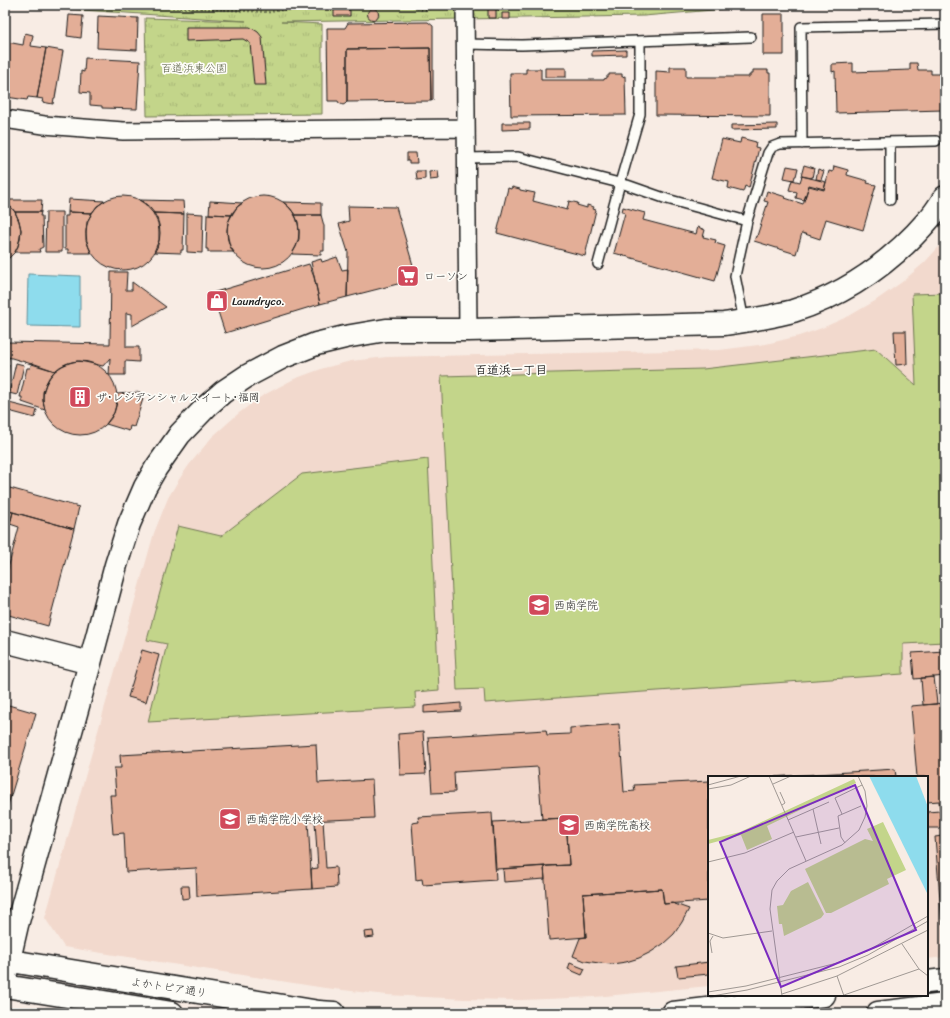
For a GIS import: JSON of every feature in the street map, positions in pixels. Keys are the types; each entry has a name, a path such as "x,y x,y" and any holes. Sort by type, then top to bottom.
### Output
{"street":[{"path":"465,5 468,330"},
{"path":"5,119 44,125 123,131 466,128"},
{"path":"6,966 116,565 129,524 145,487 168,450 180,434 223,392 247,376 282,357 316,344 386,330 468,330 724,324 791,312 814,304 837,293 861,280 886,262 906,244 930,218 945,197"},
{"path":"5,641 90,662"},
{"name":"よかトピア通り","path":"6,966 334,1013"},
{"path":"928,982 945,980"},
{"path":"5,986 172,1013"},
{"path":"673,1013 816,996"},
{"path":"878,1013 945,1005"}],"lane":[{"path":"802,144 801,27 945,24"},
{"path":"465,44 522,45 751,37"},
{"path":"598,264 640,114 640,42"},
{"path":"744,321 735,276 747,221 768,153 772,147 780,144 936,141"},
{"path":"890,142 890,200"},
{"path":"466,158 518,157 620,183 667,199 747,221"}],"path":[{"path":"153,5 269,12 311,5"},
{"path":"410,5 423,10 442,5"},
{"path":"632,5 640,5"}],"shaded area":[{"name":"西南学院","path":"945,240 945,957 928,959 928,776 708,776 708,986 595,997 522,1000 387,995 325,988 64,947 45,918 154,533 168,498 189,465 212,437 239,413 262,396 294,379 324,368 351,361 387,357 720,350 766,344 799,336 849,316 875,301 902,282 925,262"}],"green space":[{"name":"百道浜東公園","path":"27,5 770,5 644,16 281,22 322,24 322,114 147,116 145,18 246,21"},
{"path":"945,293 945,642 903,644 903,674 485,703 484,689 457,690 441,376 703,369 876,349 916,385 912,294"},
{"path":"428,459 439,690 415,692 416,707 148,722 167,644 147,640 178,526 221,536 302,474"}],"water":[{"path":"28,274 80,276 80,327 27,326"}],"building":[{"path":"498,5 508,5 508,10 498,10"},
{"path":"488,6 496,6 496,18 488,18"},
{"path":"373,8 377,10 379,14 377,18 373,20 369,18 367,14 369,10"},
{"path":"334,10 350,10 350,16 334,16"},
{"path":"502,13 510,13 510,19 502,19"},
{"path":"763,14 784,14 784,55 763,55"},
{"path":"69,15 83,16 81,38 67,36"},
{"path":"98,16 138,18 137,50 97,48"},
{"path":"428,22 433,26 433,100 431,101 430,48 347,49 347,102 343,105 338,101 328,101 327,28 345,28 348,23"},
{"path":"186,27 250,27 258,32 262,37 266,85 254,85 250,43 243,39 186,41"},
{"path":"25,33 33,35 31,46 46,48 37,98 28,97 27,100 6,97 7,93 5,93 5,56 7,42 23,45"},
{"path":"46,48 63,51 53,104 42,102 43,99 37,98"},
{"path":"430,48 431,101 347,102 347,49"},
{"path":"626,50 626,55 592,56 592,51"},
{"path":"85,58 140,61 137,109 102,108 102,106 90,105 90,93 80,92 81,71 84,72"},
{"path":"853,63 853,72 910,70 910,63 917,63 918,70 931,70 931,74 942,74 943,110 836,113 835,71 832,72 832,64"},
{"path":"670,67 686,67 686,77 749,77 751,73 753,73 753,70 768,70 768,73 770,73 770,116 656,115 656,71 670,72"},
{"path":"545,68 566,68 566,77 545,77"},
{"path":"526,69 541,69 541,80 604,80 607,76 609,76 609,74 622,74 622,77 625,76 626,115 511,116 510,73 526,73"},
{"path":"502,123 530,123 530,129 502,130"},
{"path":"777,124 777,129 731,130 731,125"},
{"path":"741,138 756,142 755,147 759,148 749,188 745,186 743,192 728,188 729,182 712,178 722,139 740,143"},
{"path":"407,153 416,153 417,163 409,163 409,161 407,161"},
{"path":"804,165 814,168 812,178 801,176"},
{"path":"787,166 798,168 794,180 784,178"},
{"path":"834,166 848,170 847,175 876,185 863,230 826,219 820,239 802,233 796,254 754,241 768,202 764,201 767,191 803,204 809,186 824,190 829,171 833,172"},
{"path":"818,169 824,171 821,180 816,179"},
{"path":"416,171 425,171 425,179 417,180"},
{"path":"438,171 439,179 430,180 429,172"},
{"path":"802,176 826,182 824,189 809,185 804,200 796,198 797,192 789,190 792,180 800,182"},
{"path":"512,187 535,193 533,201 567,210 569,201 578,203 577,205 587,208 587,205 594,207 593,209 596,210 585,256 497,233 508,188 511,189"},
{"path":"123,196 137,199 149,207 157,219 160,233 157,247 149,259 137,267 123,270 109,267 97,259 89,247 86,233 89,219 97,207 109,199"},
{"path":"263,196 283,202 293,212 299,232 293,252 283,262 263,268 243,262 233,252 227,232 233,212 243,202"},
{"path":"69,199 105,201 97,206 92,213 68,212"},
{"path":"5,200 42,200 41,212 15,212 5,202"},
{"path":"139,200 183,201 184,214 153,213"},
{"path":"210,201 243,203 237,207 232,215 209,214"},
{"path":"5,202 15,212 21,230 18,246 15,252 5,262"},
{"path":"283,202 321,203 321,215 295,215"},
{"path":"348,206 396,207 417,279 347,297 348,252 339,224 349,221"},
{"path":"623,207 645,213 643,220 696,234 698,227 705,230 703,237 716,240 715,243 725,246 715,281 614,253 625,213 622,212"},
{"path":"15,212 41,212 40,216 42,216 43,247 39,249 40,252 15,252 18,246 21,230"},
{"path":"46,212 62,212 62,252 45,252"},
{"path":"68,212 92,213 87,222 86,231 86,240 91,253 68,253 68,249 65,249 65,216 68,216"},
{"path":"153,213 184,214 183,250 181,250 181,253 154,252 159,240 159,231 158,223"},
{"path":"187,213 203,214 202,253 187,252"},
{"path":"207,214 232,215 228,222 227,230 230,246 234,252 208,252 208,249 206,249"},
{"path":"295,215 321,215 324,226 324,251 321,251 321,255 292,254 299,239 298,222"},
{"path":"337,257 342,270 348,269 347,297 320,304 311,262 321,259 322,262"},
{"path":"309,264 314,277 320,304 225,333 212,293"},
{"path":"111,272 127,272 126,290 132,290 132,282 166,307 132,326 132,314 126,313 126,347 139,347 139,362 125,361 125,375 109,375 110,358 103,366 77,361 62,366 55,371 5,356 5,342 110,344"},
{"path":"894,331 906,331 907,364 896,365"},
{"path":"5,357 9,358 7,363 9,365 5,390"},
{"name":"ザ･レジデンシャルスイート･福岡","path":"80,361 94,364 106,372 114,384 117,398 114,412 106,424 94,432 80,435 66,432 54,424 46,412 43,398 46,384 54,372 66,364"},
{"path":"16,363 24,365 17,395 9,393"},
{"path":"32,363 55,371 46,384 43,392 45,410 22,402 22,397 20,397 27,368 30,368"},
{"path":"140,392 138,399 143,399 134,427 130,426 129,431 106,424 114,413 117,394"},
{"path":"5,402 37,410 35,418 5,410"},
{"path":"6,487 79,507 74,529 5,510"},
{"path":"5,510 13,512 11,520 5,518"},
{"path":"13,512 74,529 48,626 5,614 5,580 19,527 10,524"},
{"path":"142,650 159,655 146,702 128,697"},
{"path":"945,651 945,676 914,679 912,653"},
{"path":"934,677 937,704 923,705 921,678"},
{"path":"461,703 461,711 424,713 424,706"},
{"path":"945,703 945,924 942,924 935,837 942,836 939,801 928,802 928,776 917,776 911,706"},
{"path":"5,704 36,713 5,815"},
{"path":"619,724 624,792 635,791 634,785 708,781 708,901 664,904 662,889 583,894 586,937 549,940 544,866 569,865 566,818 542,819 538,767 454,772 455,792 432,793 428,737 546,730 547,735 570,734 570,728"},
{"path":"423,732 426,774 400,775 398,734"},
{"name":"西南学院小学校","path":"316,744 318,783 372,780 374,818 308,821 312,889 197,896 196,868 126,872 124,833 113,834 110,795 116,795 114,768 121,768 120,755"},
{"path":"895,769 896,776 786,776"},
{"path":"940,811 941,828 928,828 928,812"},
{"path":"492,813 496,880 423,885 422,879 416,880 412,823 419,822 418,817"},
{"path":"566,818 569,865 496,869 493,822"},
{"path":"323,820 326,868 336,867 337,887 312,889 311,869 318,868 315,821"},
{"path":"544,866 545,879 504,882 503,869"},
{"path":"181,886 189,886 190,898 182,899"},
{"path":"662,889 664,904 672,903 689,909 674,934 663,944 639,958 612,964 585,961 573,956 580,938 586,937 583,894"},
{"path":"373,931 374,937 365,938 364,932"},
{"path":"708,962 708,974 678,977 676,966"},
{"path":"570,963 585,969 582,975 568,969"}],"place":[{"name":"ローソン","path":"408,276"},
{"name":"Laundryco.","path":"217,301"},
{"name":"ザ･レジデンシャルスイート･福岡","path":"80,397"},
{"name":"西南学院","path":"539,605"},
{"name":"西南学院小学校","path":"230,819"},
{"name":"西南学院高校","path":"569,825"}],"district":[{"name":"百道浜一丁目","path":"511,370"}]}
